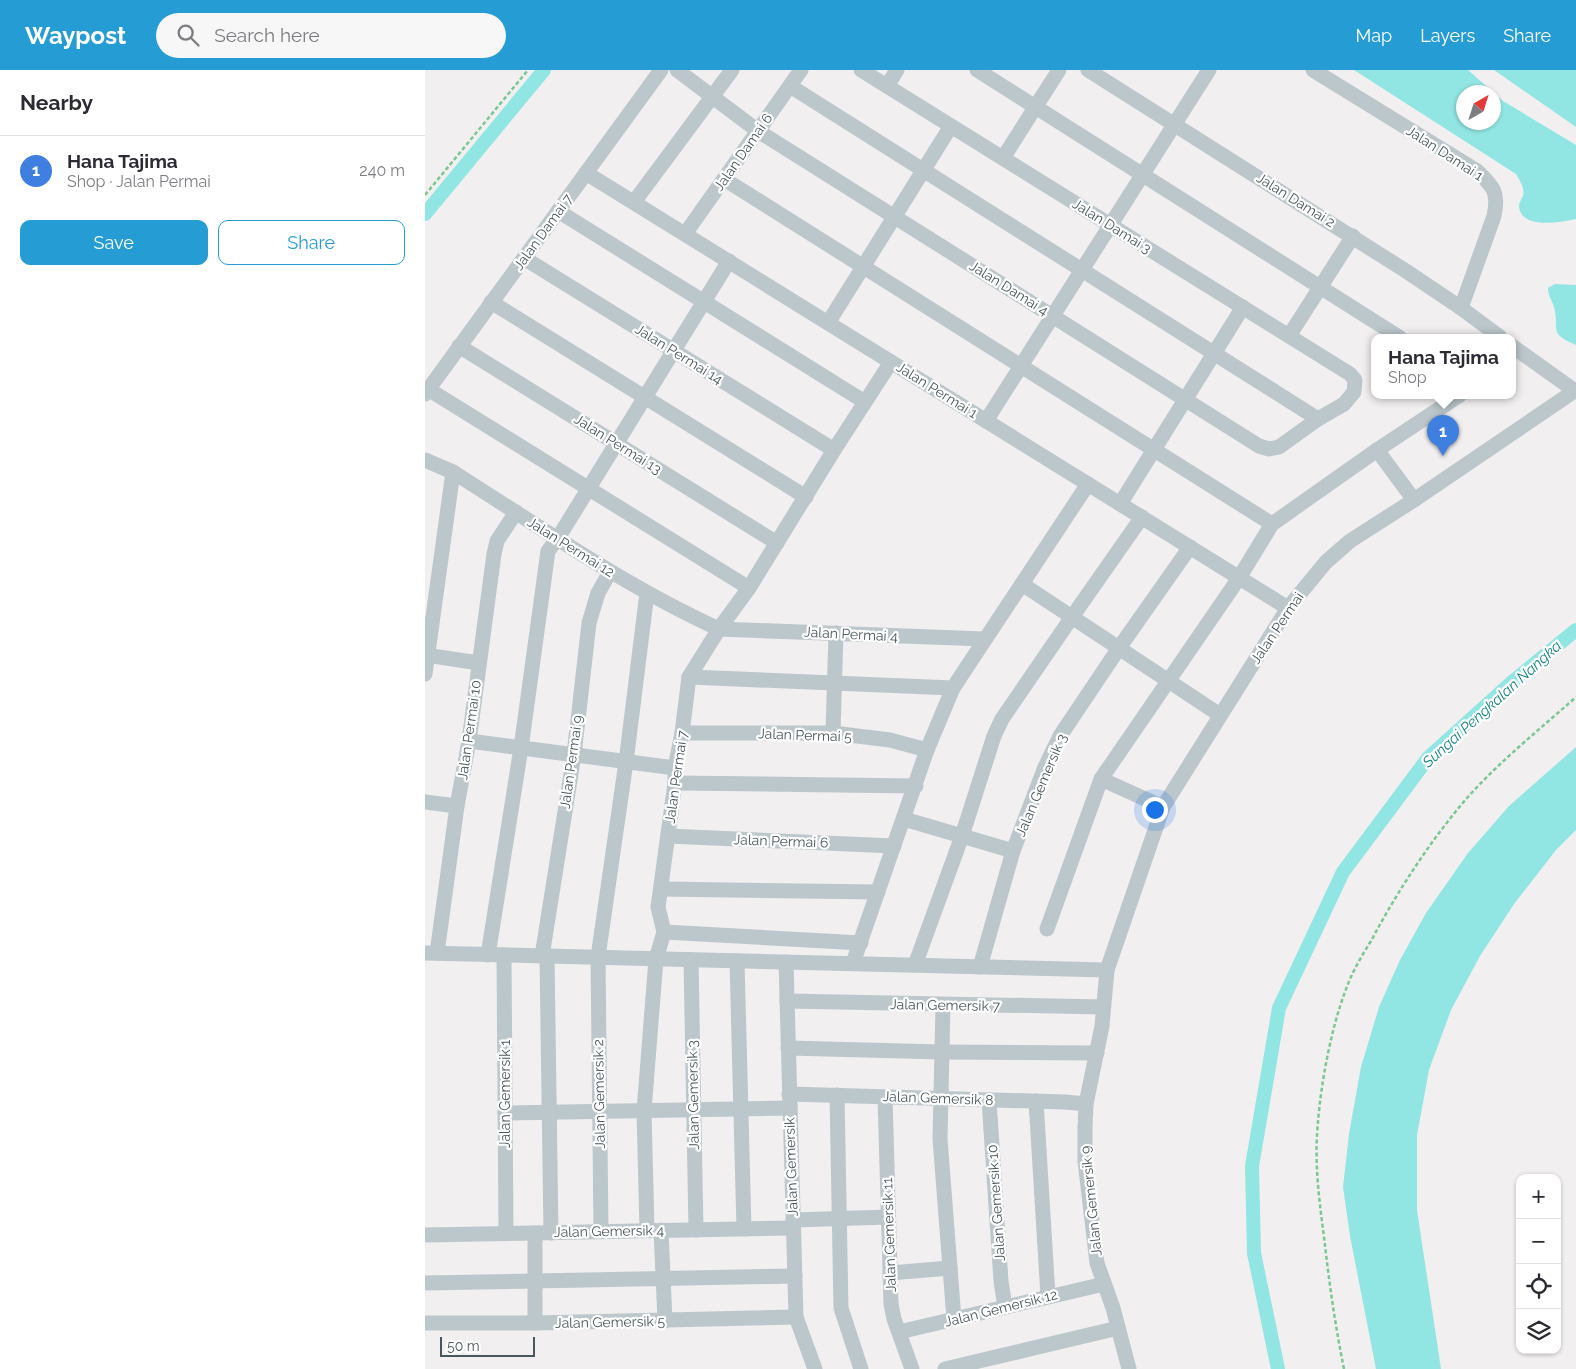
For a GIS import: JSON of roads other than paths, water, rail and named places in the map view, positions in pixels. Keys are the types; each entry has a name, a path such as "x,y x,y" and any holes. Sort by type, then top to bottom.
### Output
{"street":[{"name":"Jalan Damai 7","path":"427,391 661,70"},
{"name":"Jalan Damai 4","path":"677,70 758,130 1259,446 1269,449 1279,447 1319,419"},
{"path":"633,202 732,70"},
{"name":"Jalan Damai 6","path":"685,234 801,70"},
{"name":"Jalan Damai 3","path":"861,70 1350,374 1355,380 1354,392 1344,404 1319,419"},
{"path":"887,86 897,70"},
{"path":"977,70 1394,334"},
{"path":"1003,158 1059,70"},
{"name":"Jalan Damai 2","path":"1088,70 1353,236 1461,308 1496,334"},
{"path":"986,421 1109,224 1209,70"},
{"name":"Jalan Damai 1","path":"1313,70 1477,171 1495,192 1497,203 1494,216 1461,308"},
{"path":"790,86 1319,419"},
{"path":"828,322 951,126"},
{"name":"Jalan Permai 1","path":"586,173 1288,608"},
{"path":"724,179 1272,524"},
{"path":"558,211 865,402"},
{"path":"1289,336 1353,236"},
{"name":"Jalan Permai 14","path":"524,258 834,450"},
{"path":"488,955 521,748 548,551 558,538 729,261"},
{"path":"491,302 806,497"},
{"path":"1120,504 1243,307"},
{"name":"Jalan Permai 13","path":"459,346 777,543"},
{"path":"1516,354 1575,390"},
{"name":"Jalan Permai 7","path":"664,932 658,907 689,677 749,588 891,362"},
{"name":"Jalan Permai","path":"1107,970 1163,807 1288,608 1326,562 1350,541 1414,500 1575,390"},
{"path":"427,391 589,488 749,588"},
{"path":"1047,929 1101,779 1239,578 1272,524 1377,450 1454,399"},
{"path":"1377,450 1414,500"},
{"name":"Jalan Permai 12","path":"425,460 453,472 610,572 719,630"},
{"path":"425,674 426,655 453,472"},
{"path":"853,964 927,750 953,688 1088,484"},
{"name":"Jalan Permai 10","path":"431,953 469,742 497,541 516,512"},
{"path":"915,965 962,836 994,736 1002,719 1142,517"},
{"name":"Jalan Gemersik 3","path":"980,967 1013,851 1045,767 1060,736 1190,547"},
{"name":"Jalan Permai 9","path":"551,1232 550,1112 545,956 574,755 589,623 598,593 610,572"},
{"path":"1022,584 1220,715"},
{"name":"Jalan Gemersik 2","path":"601,1231 598,957 626,762 647,593"},
{"name":"Jalan Permai 4","path":"719,630 984,639"},
{"path":"833,733 836,633"},
{"path":"426,655 479,663"},
{"path":"689,677 953,688"},
{"name":"Jalan Permai 5","path":"682,733 833,733 890,740 927,750"},
{"path":"469,742 626,762 675,775 916,786"},
{"path":"1101,779 1163,807"},
{"path":"425,802 457,806"},
{"path":"904,819 1013,851"},
{"name":"Jalan Permai 6","path":"668,836 895,846"},
{"path":"661,889 878,892"},
{"path":"665,1320 663,1278 654,1230 644,1111 656,959 664,932 861,943"},
{"path":"431,953 1107,970"},
{"name":"Jalan Gemersik 1","path":"504,955 506,1233"},
{"name":"Jalan Gemersik 3","path":"691,960 696,1230"},
{"path":"737,961 744,1229"},
{"name":"Jalan Gemersik","path":"786,962 796,1317 815,1369"},
{"name":"Jalan Gemersik 9","path":"1107,970 1102,1026 1087,1104 1085,1161 1097,1263 1129,1369"},
{"name":"Jalan Gemersik 7","path":"787,1001 1103,1007"},
{"path":"943,1005 940,1139 954,1319"},
{"path":"788,1048 942,1052 1097,1053"},
{"path":"837,1095 841,1308 861,1369"},
{"name":"Jalan Gemersik 8","path":"505,1113 741,1109 837,1095 1087,1104"},
{"name":"Jalan Gemersik 11","path":"885,1097 891,1304 912,1369"},
{"name":"Jalan Gemersik 10","path":"989,1100 1001,1281 1005,1306"},
{"path":"1036,1101 1048,1296"},
{"name":"Jalan Gemersik 4","path":"425,1235 744,1229 839,1219 888,1217"},
{"path":"535,1233 535,1323"},
{"path":"890,1272 950,1268"},
{"path":"425,1283 795,1276"},
{"name":"Jalan Gemersik 12","path":"899,1332 1104,1284"},
{"name":"Jalan Gemersik 5","path":"425,1323 535,1323 796,1317"},
{"path":"945,1369 1118,1328"}],"water":[{"path":"1354,70 1468,70 1485,85 1456,85 1456,130 1501,130 1501,99 1576,145 1576,219 1543,223 1527,219 1519,207 1523,190 1516,174"},
{"path":"1494,70 1576,70 1576,127"},
{"path":"1555,284 1576,285 1576,345 1561,337 1556,330 1554,307 1548,288"},
{"path":"1576,747 1576,830 1556,850 1514,904 1480,956 1451,1010 1429,1070 1417,1135 1417,1210 1441,1369 1376,1369 1350,1236 1343,1187 1349,1134 1361,1067 1379,1007 1400,960 1426,913 1468,853 1509,806"}],"waterway":[{"path":"425,214 544,70"},
{"name":"Sungai Pengkalan Nangka","path":"1278,1369 1254,1253 1252,1166 1279,1008 1343,872 1428,758 1511,683 1576,630"}],"place":[{"name":"Hana Tajima","path":"1443,456"}]}
